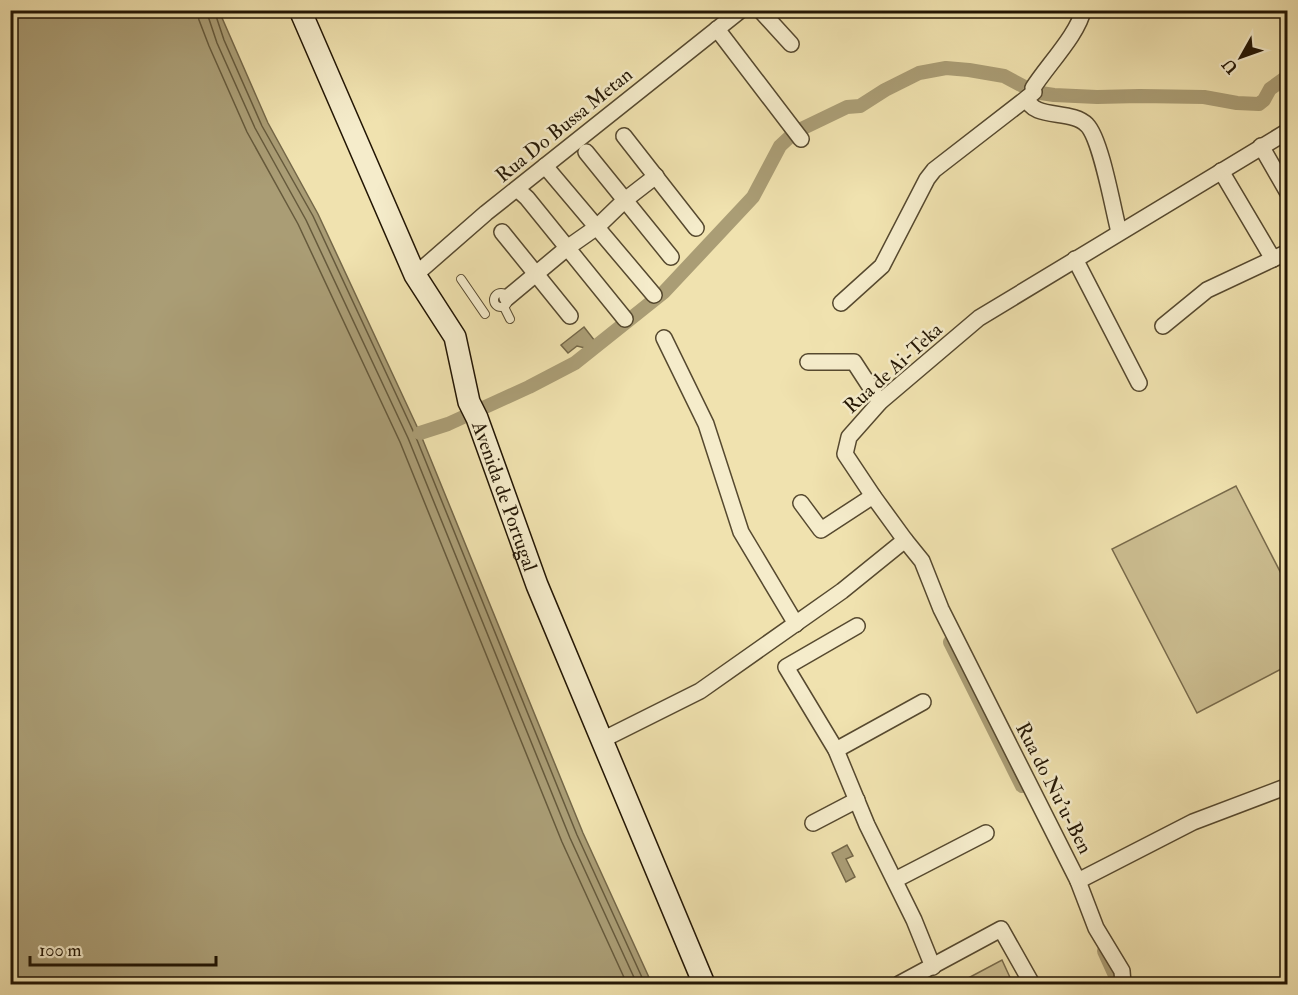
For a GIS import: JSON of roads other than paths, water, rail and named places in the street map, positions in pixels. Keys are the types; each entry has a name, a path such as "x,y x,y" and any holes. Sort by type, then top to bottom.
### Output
{"main road":[{"name":"Avenida de Portugal","path":"300,10 415,274 455,337 473,410 537,585 704,984"}],"street":[{"name":"Rua Do Bussa Metan","path":"415,274 545,166 741,10"},
{"path":"760,10 790,44"},
{"path":"841,303 882,266 927,179 934,170 1033,89 1073,34 1083,10"},
{"path":"717,29 801,139"},
{"path":"1033,89 1029,105 1036,111 1070,116 1082,120 1089,126 1098,142 1119,232"},
{"name":"Rua de Ai-Teka","path":"905,540 845,454 849,437 880,402 979,318 1287,130"},
{"path":"624,135 696,228"},
{"path":"1261,146 1287,193"},
{"path":"586,152 671,257"},
{"path":"545,166 654,295"},
{"path":"1221,171 1273,259"},
{"path":"506,302 567,248 597,227 625,200 656,176"},
{"path":"517,189 526,196 626,319"},
{"path":"502,232 570,316"},
{"path":"1163,326 1207,290 1287,252"},
{"path":"1074,259 1139,383"},
{"path":"664,338 706,424 741,532 796,624"},
{"path":"808,362 854,362 880,402"},
{"path":"801,503 821,530 873,496"},
{"path":"602,740 700,691 842,591 905,540"},
{"name":"Rua do Nu'u-Ben","path":"905,540 926,569 941,609 1078,881 1193,822 1287,786"},
{"path":"857,626 786,667 836,750 867,825 895,880 933,967"},
{"path":"836,750 923,702"},
{"path":"813,823 857,800"},
{"path":"895,880 986,833"},
{"path":"1078,881 1096,928 1122,971 1123,984"},
{"path":"899,984 1001,929 1032,984"}],"lane":[{"path":"461,279 485,314"},
{"path":"506,302 510,319"}],"water":[{"path":"10,11 219,11 268,123 318,214 420,433 583,833 652,984 11,984"},
{"path":"584,327 595,341 585,348 577,346 568,353 561,345"},
{"path":"847,845 853,856 846,859 855,877 846,882 832,853"}],"waterway":[{"path":"420,433 448,424 575,363 664,292 753,197 780,146 795,132 847,107 860,106 919,73 946,68 969,70 1004,76 1034,92 1054,95 1204,97 1259,104 1270,89 1288,76"},
{"path":"950,642 1022,786"},
{"path":"1104,951 1119,984"}]}
